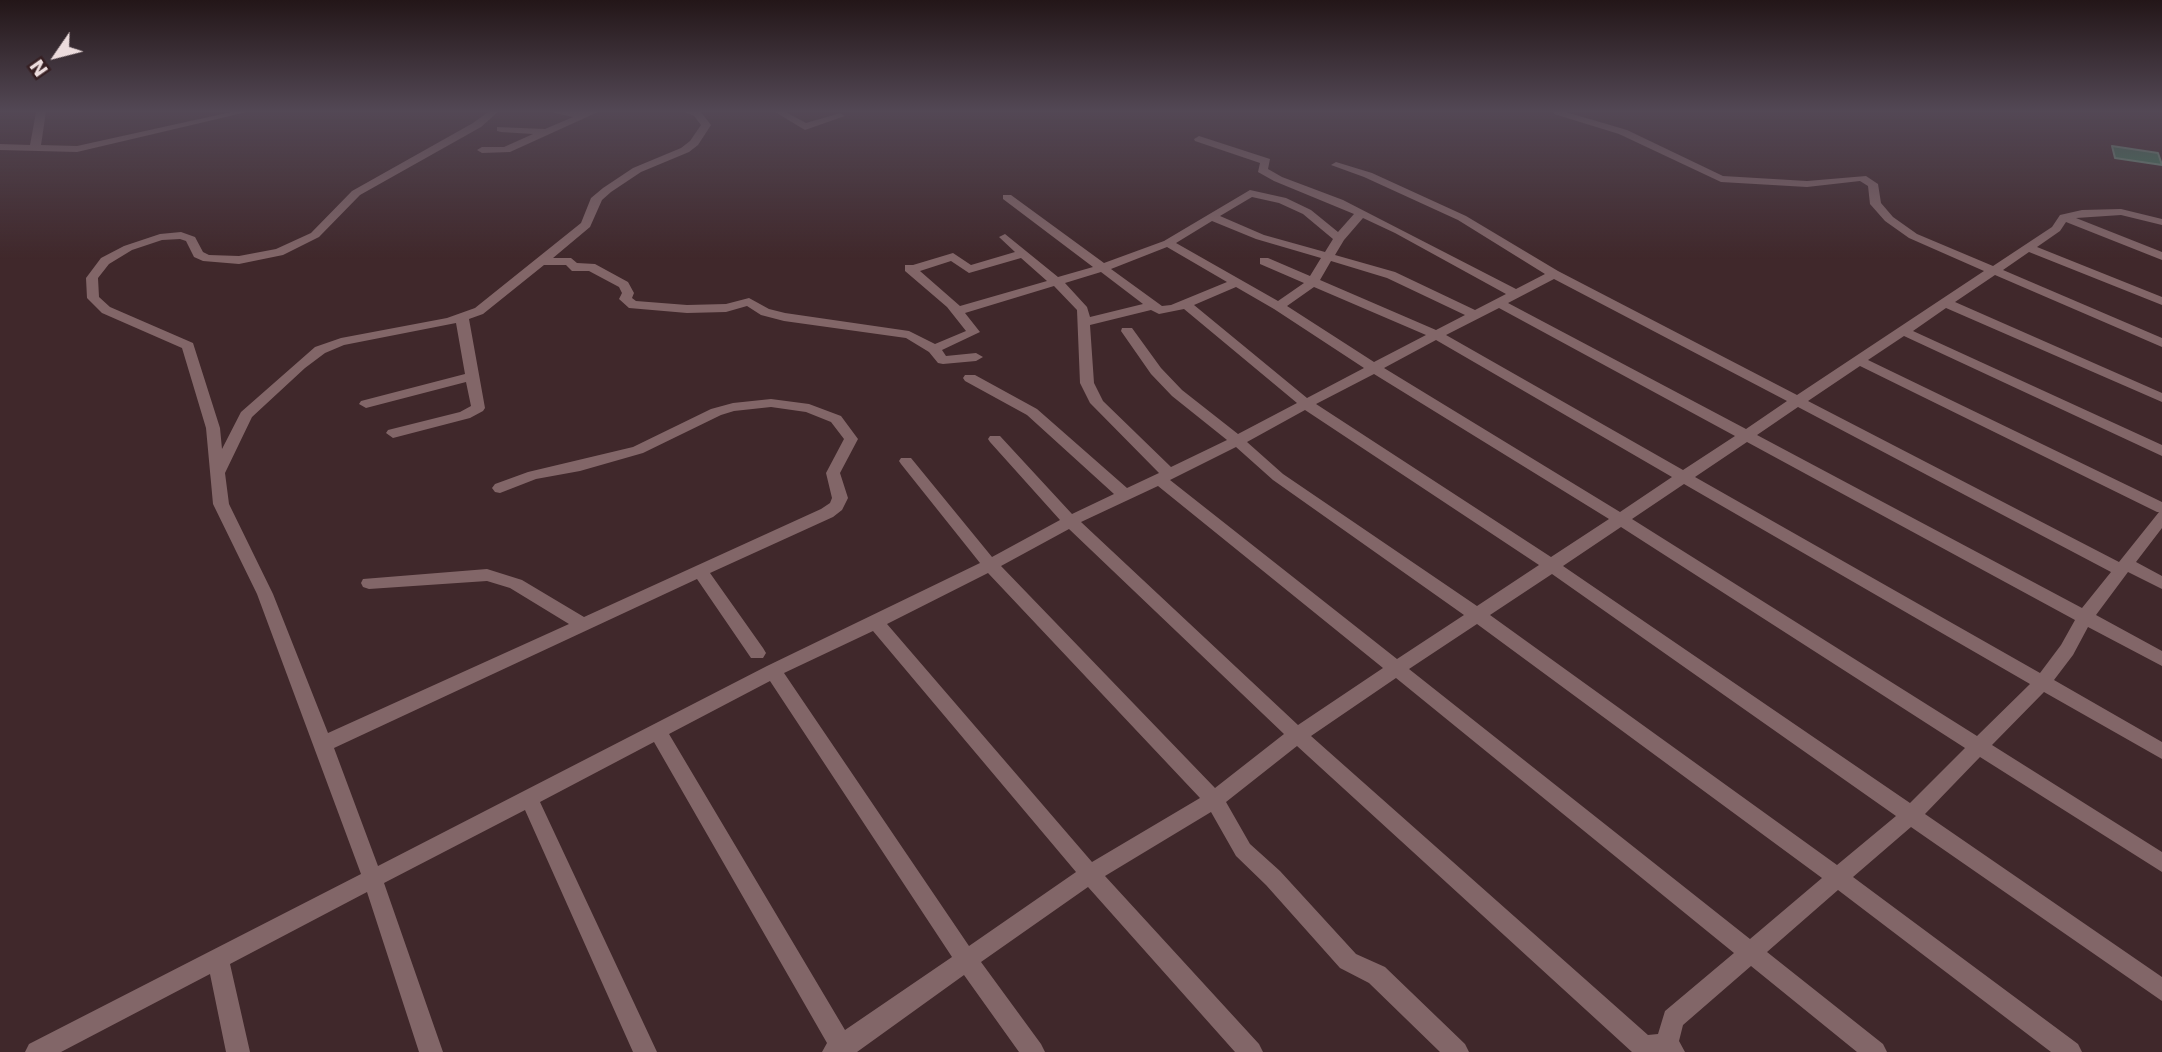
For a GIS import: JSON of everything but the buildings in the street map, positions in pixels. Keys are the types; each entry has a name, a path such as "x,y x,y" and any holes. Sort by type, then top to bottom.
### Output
{"street":[{"path":"413,161 356,193 315,235 279,252 239,260 207,258 198,254 191,239 181,235 160,237 128,248 105,261 92,278 93,298 106,310 188,346 213,428 221,504 265,594 323,744 373,880 431,1052"},
{"path":"218,473 246,415 320,350 341,342 462,318 479,311 586,225 597,198 637,170 658,161"},
{"path":"1266,161 1262,170 1361,213 1514,293"},
{"path":"1684,161 1721,179 1807,184 1862,178 1873,184 1877,204 1895,225 1946,252 2162,343"},
{"path":"1336,165 1368,175 1462,218 1554,274 2124,567 2162,583"},
{"path":"958,311 1103,268 1168,243 1212,217 1239,197 1257,193 1307,212 1339,238"},
{"path":"1007,197 1152,306 1167,311 1235,283"},
{"path":"658,731 840,1050 1090,874 1214,800 1297,735 1622,520 1990,270 2056,229 2064,217 2082,213 2121,212 2162,222"},
{"path":"1278,306 1312,284 1339,238 1361,213"},
{"path":"1212,217 1260,237 1330,255 1391,275 1474,314"},
{"path":"2064,217 2162,256"},
{"path":"1005,237 1057,282 1083,310 1087,383 1097,403 1164,477 1748,953 1875,1052"},
{"path":"1168,243 1278,306 1622,520 2162,863"},
{"path":"2026,247 2162,301"},
{"path":"934,349 974,332 958,311 910,269 953,257 970,269 1024,253"},
{"path":"540,261 571,261 572,267 591,267 624,285 628,293 625,299 633,305 687,309 726,308 749,302 765,312 784,317 909,335 934,349 939,357 948,361 976,357"},
{"path":"1264,261 1312,284 1436,335 2162,751"},
{"path":"39,1051 773,671 990,565 1070,521 1237,441 1554,274"},
{"path":"1498,302 2162,659"},
{"path":"1943,302 2162,398"},
{"path":"1185,304 1306,404 1551,565 2162,990"},
{"path":"1085,322 1152,306"},
{"path":"394,433 478,408 462,318"},
{"path":"1127,331 1156,371 1177,393 1278,477 1477,615 1838,878 2070,1052"},
{"path":"1901,331 2162,451"},
{"path":"1857,360 2162,509"},
{"path":"366,404 472,376"},
{"path":"970,378 1032,412 1125,495"},
{"path":"323,744 837,506 840,498 833,473 851,439 836,419 808,408 771,403 733,407 716,412 638,450 580,466 540,473 500,488"},
{"path":"995,439 1070,521 1297,735 1655,1049 1673,1019 1912,814 2043,682 2067,650 2085,617 2162,517"},
{"path":"906,461 990,565 1214,800 1243,850 1273,878 1348,961 1377,975 1457,1052"},
{"path":"699,570 757,653"},
{"path":"369,583 487,575 516,584 584,625"},
{"path":"876,621 1090,874 1251,1052"},
{"path":"773,671 966,960 1033,1052"},
{"path":"529,798 645,1052"},
{"path":"218,960 238,1052"}],"shaded area":[{"path":"2136,161 2161,161 2162,165"}]}
